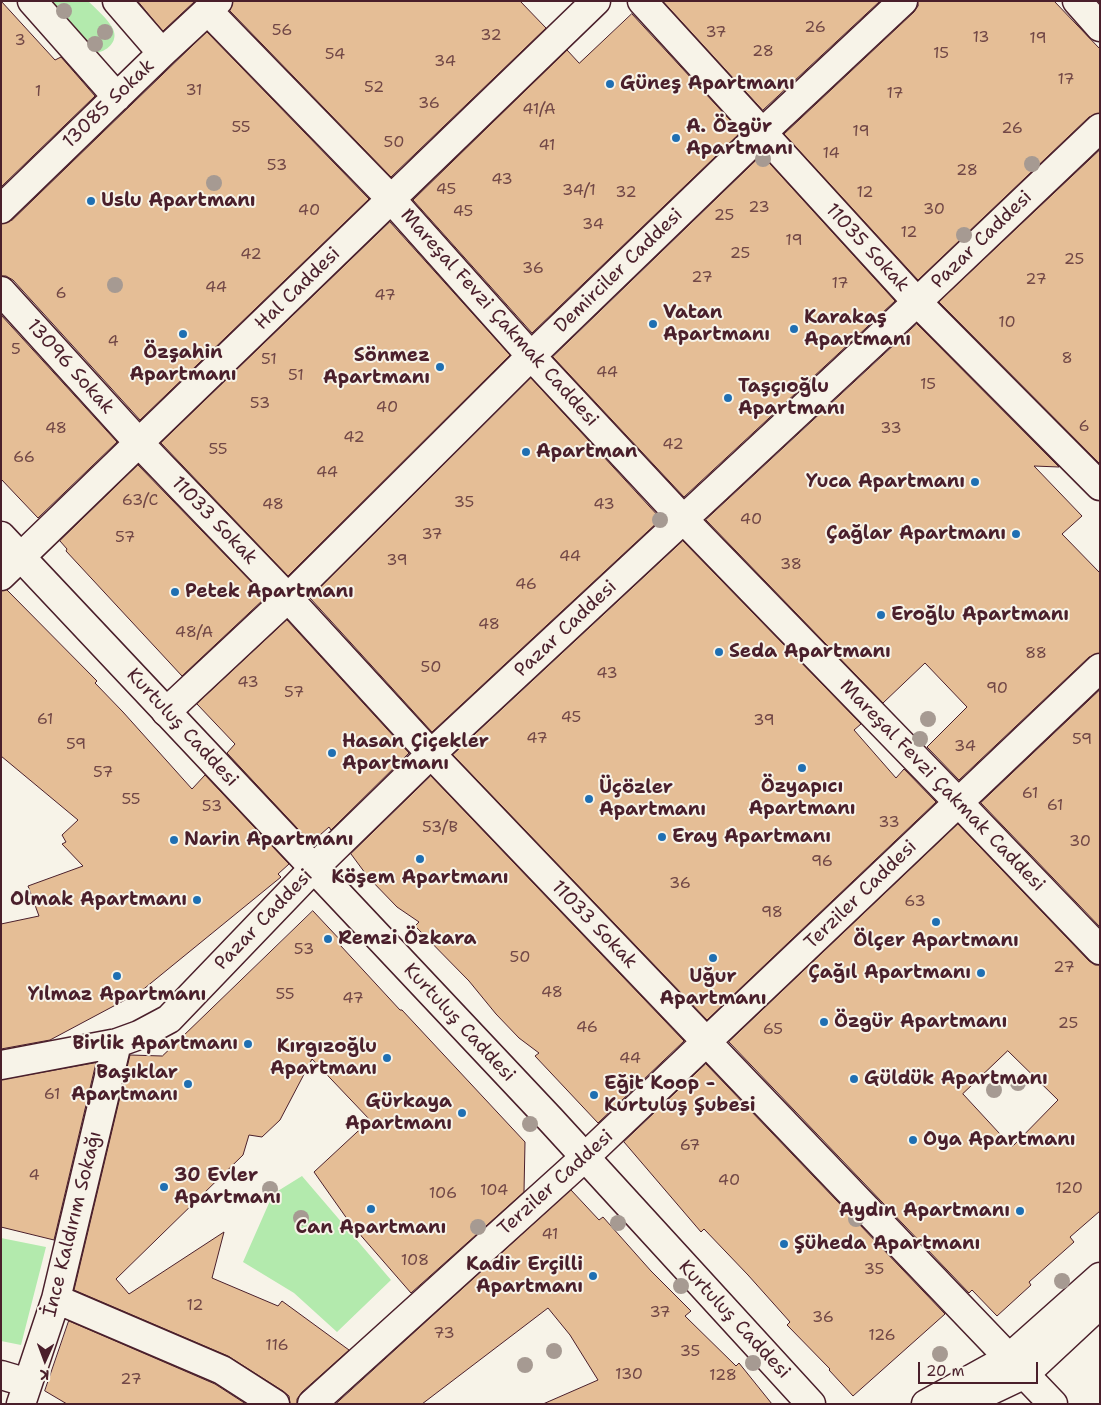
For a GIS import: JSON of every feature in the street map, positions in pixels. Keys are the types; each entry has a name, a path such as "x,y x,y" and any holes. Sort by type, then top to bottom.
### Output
{"street":[{"path":"32,1 117,97"},
{"path":"117,1 162,53"},
{"name":"Hal Caddesi","path":"1,576 596,1"},
{"name":"11035 Sokak","path":"642,1 917,302 1100,486"},
{"name":"Demirciler Caddesi","path":"166,712 288,598 531,356 762,132 903,1"},
{"path":"1077,1 1100,27"},
{"name":"13085 Sokak","path":"1,209 213,6"},
{"name":"Mareşal Fevzi Çakmak Caddesi","path":"213,6 391,199 531,356 684,520 1100,950"},
{"name":"Pazar Caddesi","path":"1,1064 117,1043 139,1035 169,1019 314,868 431,754 917,302 1100,128"},
{"name":"13096 Sokak","path":"1,291 139,443"},
{"name":"11033 Sokak","path":"139,443 288,598 431,754 1052,1404"},
{"name":"Kurtuluş Caddesi","path":"1,536 314,868 811,1404"},
{"name":"Terziler Caddesi","path":"312,1404 584,1158 1100,668"},
{"name":"İnce Kaldırım Sokağı","path":"24,1393 56,1299 117,1043"},
{"path":"926,1404 1017,1366 1100,1276"},
{"path":"56,1299 222,1370 275,1404"},
{"path":"954,1404 983,1394 1100,1304"},
{"path":"1,1375 24,1393"}],"green space":[{"path":"43,1 88,1 111,25 114,34 113,42 103,51 95,53"},
{"path":"302,1176 391,1280 337,1332 294,1293 243,1262 273,1194"},
{"path":"1,1238 46,1247 21,1345 1,1341"}],"building":[{"path":"1,1 55,60 61,57 95,96 1,187"},
{"path":"138,1 195,1 163,31"},
{"path":"233,1 520,1 546,28 391,177 230,11"},
{"path":"663,1 880,1 763,110"},
{"path":"918,1 1054,1 1100,49 1100,113 1089,117 918,280 784,134 914,12 918,6"},
{"path":"632,14 741,132 532,333 413,200 567,50 579,63"},
{"path":"207,32 369,199 140,420 13,280 6,276 1,276 1,224 12,220"},
{"path":"1100,150 1100,464 939,302"},
{"path":"762,155 895,301 684,497 553,357"},
{"path":"390,222 510,355 288,576 161,443"},
{"path":"1,315 117,442 38,518 1,479"},
{"path":"917,324 1059,467 1034,466 1082,516 1062,534 1100,573 1100,653 1089,657 959,780 927,747 967,707 925,663 883,703 706,520"},
{"path":"531,378 661,519 432,732 310,598"},
{"path":"138,465 266,597 182,676 66,551 67,549 60,541"},
{"path":"683,541 861,724 854,730 896,778 904,769 936,802 707,1020 453,755"},
{"path":"7,590 97,681 95,683 192,789 205,775 289,864 278,874 281,877 140,992 50,1040 1,1049 1,924 39,916 28,886 83,866 62,844 66,842 62,835 78,820 1,756 1,591"},
{"path":"287,620 409,753 331,830 329,827 311,843 227,753 235,744 197,704"},
{"path":"1100,690 1100,927 981,803"},
{"path":"431,776 684,1041 598,1123 535,1056 539,1053 519,1038 469,981 415,926 419,922 397,907 368,877 351,854"},
{"path":"958,824 1089,961 1095,965 1100,965 1100,1211 1070,1237 1074,1242 1029,1282 1031,1285 997,1316 972,1290 969,1293 729,1042","holes":["1008,1051 1058,1100 1012,1147 963,1094"]},
{"path":"313,911 343,943 340,945 525,1142 524,1192 411,1293 350,1223 314,1172 370,1120 312,1059 280,1120 262,1137 249,1135 243,1155 116,1279 129,1294 224,1232 212,1278 278,1306 282,1301 349,1350 302,1392 297,1399 297,1404 290,1404 289,1396 283,1391 228,1356 74,1290 130,1055 162,1056"},
{"path":"96,1063 54,1240 1,1227 1,1080"},
{"path":"706,1064 945,1314 853,1396 830,1369 787,1325 790,1322 748,1275 704,1229 701,1232 624,1142"},
{"path":"571,1190 599,1220 603,1217 651,1271 691,1311 685,1316 736,1366 739,1363 772,1404 543,1404 598,1380 570,1335 548,1308 422,1404 336,1404"},
{"path":"69,1321 215,1384 246,1404 67,1404 45,1391"}],"place":[{"name":"Güneş Apartmanı","path":"610,84"},
{"name":"A. Özgür Apartmanı","path":"676,138"},
{"name":"Uslu Apartmanı","path":"91,201"},
{"name":"Vatan Apartmanı","path":"653,324"},
{"name":"Karakaş Apartmanı","path":"794,329"},
{"name":"Özşahin Apartmanı","path":"183,334"},
{"name":"Sönmez Apartmanı","path":"440,367"},
{"name":"Taşçıoğlu Apartmanı","path":"728,398"},
{"name":"Apartman","path":"526,452"},
{"name":"Yuca Apartmanı","path":"975,482"},
{"name":"Çağlar Apartmanı","path":"1016,534"},
{"name":"Petek Apartmanı","path":"175,592"},
{"name":"Eroğlu Apartmanı","path":"881,615"},
{"name":"Seda Apartmanı","path":"719,652"},
{"name":"Hasan Çiçekler Apartmanı","path":"332,753"},
{"name":"Özyapıcı Apartmanı","path":"802,768"},
{"name":"Üçözler Apartmanı","path":"589,799"},
{"name":"Eray Apartmanı","path":"662,837"},
{"name":"Narin Apartmanı","path":"174,840"},
{"name":"Köşem Apartmanı","path":"420,859"},
{"name":"Olmak Apartmanı","path":"197,900"},
{"name":"Ölçer Apartmanı","path":"936,922"},
{"name":"Remzi Özkara","path":"328,939"},
{"name":"Uğur Apartmanı","path":"713,958"},
{"name":"Çağıl Apartmanı","path":"981,973"},
{"name":"Yılmaz Apartmanı","path":"117,976"},
{"name":"Özgür Apartmanı","path":"824,1022"},
{"name":"Birlik Apartmanı","path":"248,1044"},
{"name":"Kırgızoğlu Apartmanı","path":"387,1058"},
{"name":"Güldük Apartmanı","path":"854,1079"},
{"name":"Başıklar Apartmanı","path":"188,1084"},
{"name":"Eğit Koop - Kurtuluş Şubesi","path":"594,1095"},
{"name":"Gürkaya Apartmanı","path":"462,1113"},
{"name":"Oya Apartmanı","path":"913,1140"},
{"name":"30 Evler Apartmanı","path":"164,1187"},
{"name":"Can Apartmanı","path":"371,1209"},
{"name":"Aydın Apartmanı","path":"1020,1211"},
{"name":"Şüheda Apartmanı","path":"784,1244"},
{"name":"Kadir Erçilli Apartmanı","path":"593,1276"}]}
